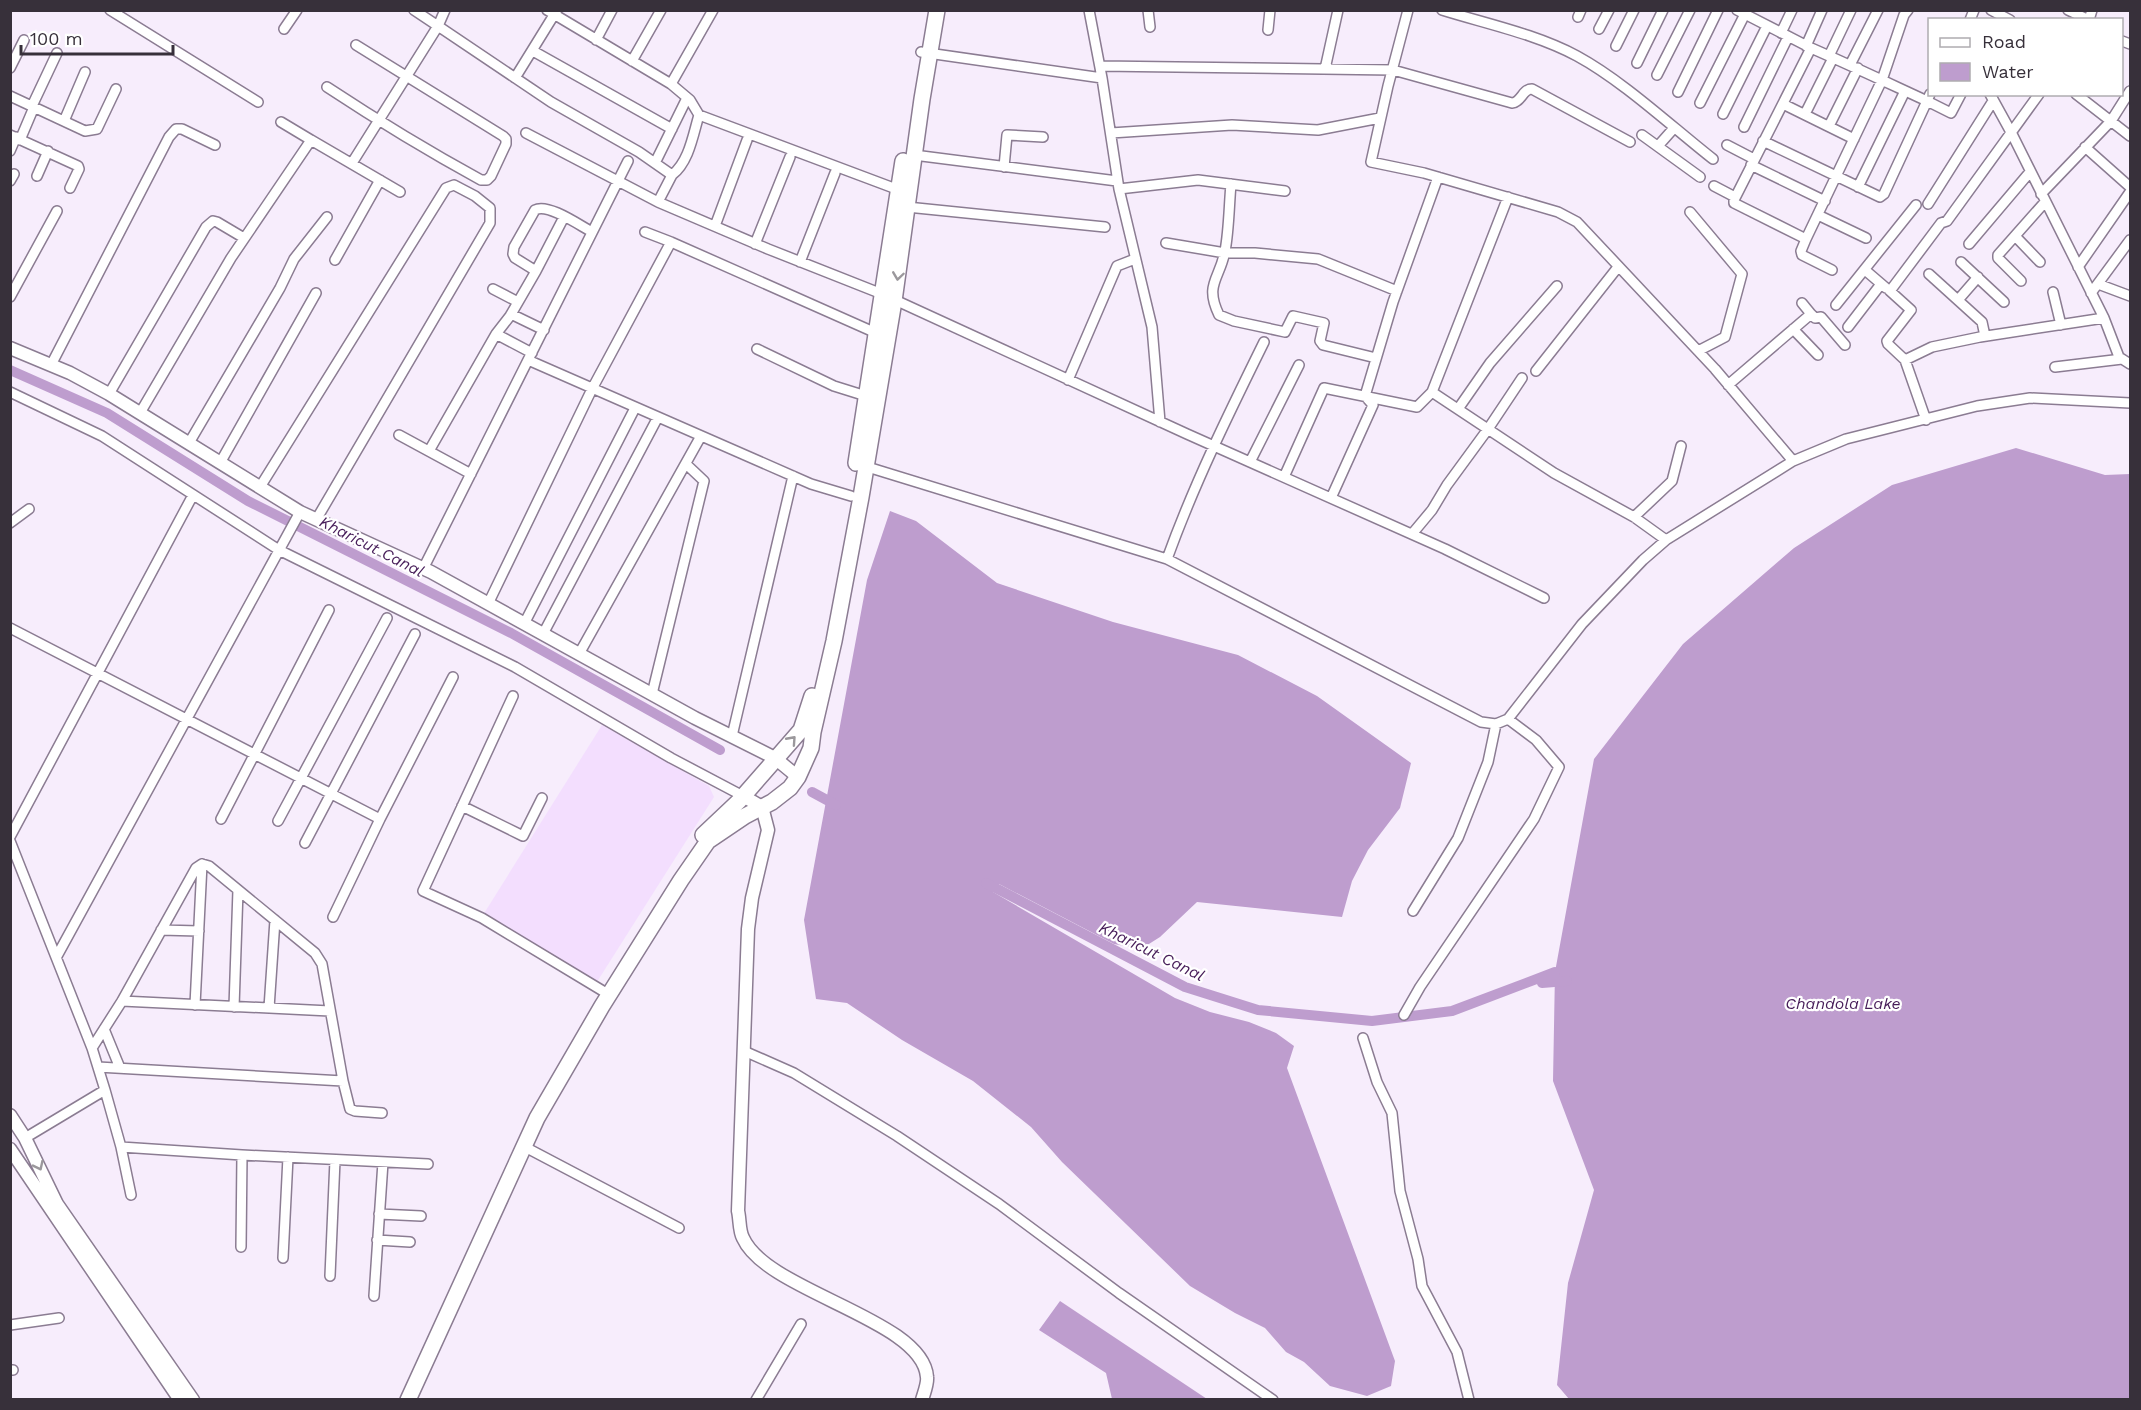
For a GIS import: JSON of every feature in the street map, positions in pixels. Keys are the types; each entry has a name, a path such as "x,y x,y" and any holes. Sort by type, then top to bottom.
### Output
{"main road":[{"path":"408,1400 537,1118 602,1006 708,841 790,788 798,777 811,748 834,641 888,298 907,207 926,52 927,10"},
{"path":"400,1400 530,1114 603,990 674,876 702,836 743,796 801,730 813,694 851,496 861,465 866,396 876,333 888,298 899,190 926,52 937,10"}],"street":[{"path":"110,10 258,102"},
{"path":"285,29 297,10"},
{"path":"414,10 551,102 672,175"},
{"path":"351,164 438,26 445,10"},
{"path":"596,40 612,10"},
{"path":"632,61 662,10"},
{"path":"671,84 713,10"},
{"path":"1089,10 1118,185 1152,327 1160,422"},
{"path":"1148,10 1150,27"},
{"path":"1268,30 1270,10"},
{"path":"1325,69 1338,10"},
{"path":"1408,10 1371,162 1438,177 1508,197 1558,212 1577,222 1698,351 1793,461"},
{"path":"1442,10 1531,37 1579,56 1713,159"},
{"path":"1599,29 1609,10"},
{"path":"1616,46 1634,10"},
{"path":"1636,63 1663,10"},
{"path":"1657,75 1690,10"},
{"path":"1678,92 1718,10"},
{"path":"1757,21 1762,10"},
{"path":"1744,127 1785,35 1792,10"},
{"path":"1806,239 1736,206 1734,200 1782,104 1822,10"},
{"path":"1805,114 1851,10"},
{"path":"1829,126 1878,10"},
{"path":"1832,270 1802,255 1801,251 1882,80 1904,15 1908,10"},
{"path":"1991,10 2006,18"},
{"path":"2068,10 2085,18"},
{"path":"515,78 553,12 671,84 687,98 699,116 899,190"},
{"path":"1700,103 1741,12 1808,47 1905,91 1929,98 1951,112 1960,96"},
{"path":"1723,114 1767,26"},
{"path":"10,68 24,40"},
{"path":"327,87 378,121 481,180 486,180 490,176 506,144 506,139 356,45"},
{"path":"532,51 672,129"},
{"path":"926,52 1102,78"},
{"path":"10,151 57,53"},
{"path":"1100,66 1393,70 1512,104 1532,89 1630,142"},
{"path":"64,121 85,72"},
{"path":"10,96 85,131 97,129 116,89"},
{"path":"1858,187 1905,91"},
{"path":"2021,281 1998,256 2085,147 2111,121 2130,91"},
{"path":"1890,291 1941,223 1947,221 2038,96"},
{"path":"655,163 687,98"},
{"path":"1764,141 1880,197 1884,194 1929,98"},
{"path":"1928,204 1992,98 2104,318 2119,357 2126,362"},
{"path":"2088,98 2130,136"},
{"path":"1782,104 1854,139"},
{"path":"658,202 672,175 679,170 684,161 699,116"},
{"path":"1111,133 1232,125 1318,130 1380,118"},
{"path":"281,123 400,192"},
{"path":"1658,146 1674,128"},
{"path":"51,365 169,137 176,129 183,129 214,144"},
{"path":"526,133 658,202 888,298 1412,534 1544,598"},
{"path":"1004,167 1007,135 1043,137"},
{"path":"1642,135 1700,177"},
{"path":"16,137 78,166 79,169 70,188"},
{"path":"140,413 244,238 311,140"},
{"path":"715,226 747,140"},
{"path":"1727,145 1753,162 1825,201"},
{"path":"2085,147 2130,187"},
{"path":"38,176 48,151"},
{"path":"914,155 1118,185 1198,180 1285,191"},
{"path":"755,244 790,156"},
{"path":"423,569 628,161"},
{"path":"1969,244 2030,172"},
{"path":"800,262 835,173"},
{"path":"1365,396 1397,291 1438,177"},
{"path":"335,260 380,180"},
{"path":"1231,184 1225,253 1211,296 1219,315 1234,321 1285,332 1293,316 1324,323 1320,340 1323,345 1376,358"},
{"path":"260,487 446,188 454,185 463,189 490,208 490,223 316,520"},
{"path":"1714,186 1735,197"},
{"path":"2078,267 2130,192"},
{"path":"1284,477 1324,388 1417,407 1432,392 1508,197"},
{"path":"1836,305 1917,205"},
{"path":"536,271 515,258 513,254 514,247 535,210 540,207 549,209 592,232"},
{"path":"907,207 1105,227"},
{"path":"10,297 57,211"},
{"path":"1690,212 1742,274 1725,337 1698,351"},
{"path":"1818,215 1866,238"},
{"path":"189,443 280,288 294,259 327,217"},
{"path":"429,451 496,334 511,314 536,271 564,217"},
{"path":"109,394 206,227 213,221 217,222 244,238"},
{"path":"645,232 876,333"},
{"path":"2015,236 2040,262"},
{"path":"2091,293 2130,240"},
{"path":"488,604 592,389 671,242"},
{"path":"1166,243 1225,253 1255,253 1317,259 1397,291"},
{"path":"2119,255 2130,260"},
{"path":"1068,380 1117,266 1136,259"},
{"path":"1961,262 2004,302"},
{"path":"1536,371 1618,267"},
{"path":"1865,270 1911,310 1887,341 1905,360 1926,420"},
{"path":"1929,274 1982,322 1985,336"},
{"path":"1958,300 1978,278"},
{"path":"1848,327 1881,284"},
{"path":"2098,284 2130,296"},
{"path":"1458,409 1490,363 1557,286"},
{"path":"493,289 518,302"},
{"path":"2053,292 2061,325"},
{"path":"220,463 316,293"},
{"path":"1802,303 1815,318 1821,317 1845,345"},
{"path":"511,314 544,330"},
{"path":"1728,385 1811,314"},
{"path":"1905,360 1932,347 1985,336 2104,318"},
{"path":"1794,329 1818,355"},
{"path":"496,334 530,357 592,389 811,484 851,496"},
{"path":"1167,559 1184,512 1213,446 1264,342"},
{"path":"10,348 70,373 109,394 300,512 423,569 775,758 798,777"},
{"path":"757,349 834,386 866,396"},
{"path":"2055,367 2126,362"},
{"path":"1250,462 1299,365"},
{"path":"1412,534 1432,510 1447,484 1522,378"},
{"path":"10,392 102,436 279,550 516,668 671,758 762,807 768,830 752,898 748,929 738,1211 743,1238 759,1259 780,1273 861,1316 903,1341 918,1354 927,1377 922,1400"},
{"path":"1432,392 1554,473 1634,517 1666,540"},
{"path":"1331,498 1373,405 1365,396"},
{"path":"861,465 1167,559 1481,722 1496,724 1508,719 1582,624 1643,560 1666,540 1793,461 1846,439 1977,406 2030,398 2130,403"},
{"path":"524,624 635,408"},
{"path":"543,634 658,417"},
{"path":"399,435 471,474"},
{"path":"579,654 701,436"},
{"path":"1634,517 1672,482 1681,446"},
{"path":"652,694 705,480 686,464"},
{"path":"732,736 793,476"},
{"path":"131,1195 92,1048 10,839 193,495"},
{"path":"10,523 29,509"},
{"path":"57,956 300,512"},
{"path":"221,819 329,610"},
{"path":"278,821 387,618"},
{"path":"10,628 380,819"},
{"path":"305,843 416,634"},
{"path":"333,917 453,677"},
{"path":"513,696 423,891 482,918 603,990"},
{"path":"1404,1015 1420,987 1534,819 1559,767 1536,740 1508,719"},
{"path":"1413,911 1458,838 1488,762 1496,724"},
{"path":"462,806 523,836 542,798"},
{"path":"92,1048 122,1001 196,868 202,864 209,866 315,953 322,964 350,1109 382,1113"},
{"path":"195,1005 202,864"},
{"path":"234,1006 238,890"},
{"path":"269,1008 275,920"},
{"path":"161,930 199,931"},
{"path":"122,1001 330,1011"},
{"path":"104,1029 120,1068"},
{"path":"1363,1038 1377,1082 1392,1113 1400,1191 1418,1259 1422,1286 1457,1352 1469,1400"},
{"path":"744,1051 794,1072 897,1136 999,1204 1119,1293 1273,1400"},
{"path":"98,1067 343,1081"},
{"path":"10,1144 25,1138 105,1090"},
{"path":"10,1115 25,1138 57,1204 193,1400"},
{"path":"120,1147 428,1164"},
{"path":"525,1147 680,1228"},
{"path":"10,1149 180,1400"},
{"path":"241,1247 242,1155"},
{"path":"284,1258 288,1157"},
{"path":"330,1276 335,1160"},
{"path":"374,1296 382,1162"},
{"path":"379,1214 421,1216"},
{"path":"377,1240 410,1242"},
{"path":"10,1325 59,1318"},
{"path":"756,1400 801,1324"}],"shaded area":[{"path":"602,725 709,786 714,797 595,985 483,915"}],"water":[{"name":"Chandola Lake","path":"2016,448 2105,475 2130,474 2130,1399 1569,1399 1557,1385 1568,1283 1594,1190 1553,1081 1555,972 1594,759 1683,644 1794,548 1892,485"},
{"path":"890,511 916,521 997,583 1113,622 1238,655 1317,696 1411,763 1400,808 1368,850 1352,881 1342,917 1197,902 1160,937 1141,949 1114,944 999,884 993,892 1175,998 1210,1012 1249,1022 1276,1033 1294,1046 1287,1068 1395,1361 1391,1386 1367,1396 1330,1386 1304,1362 1286,1352 1265,1328 1190,1286 1062,1162 1031,1127 973,1081 902,1040 847,1003 816,999 804,920 867,580"},
{"path":"1060,1301 1207,1399 1112,1399 1106,1373 1039,1330"}],"waterway":[{"name":"Kharicut Canal","path":"10,370 107,413 248,501 511,633 720,750"},
{"name":"Kharicut Canal","path":"812,792 836,805"},
{"name":"Kharicut Canal","path":"986,883 1185,987 1258,1010 1372,1021 1452,1011 1555,972 1542,983 1567,981"}]}
